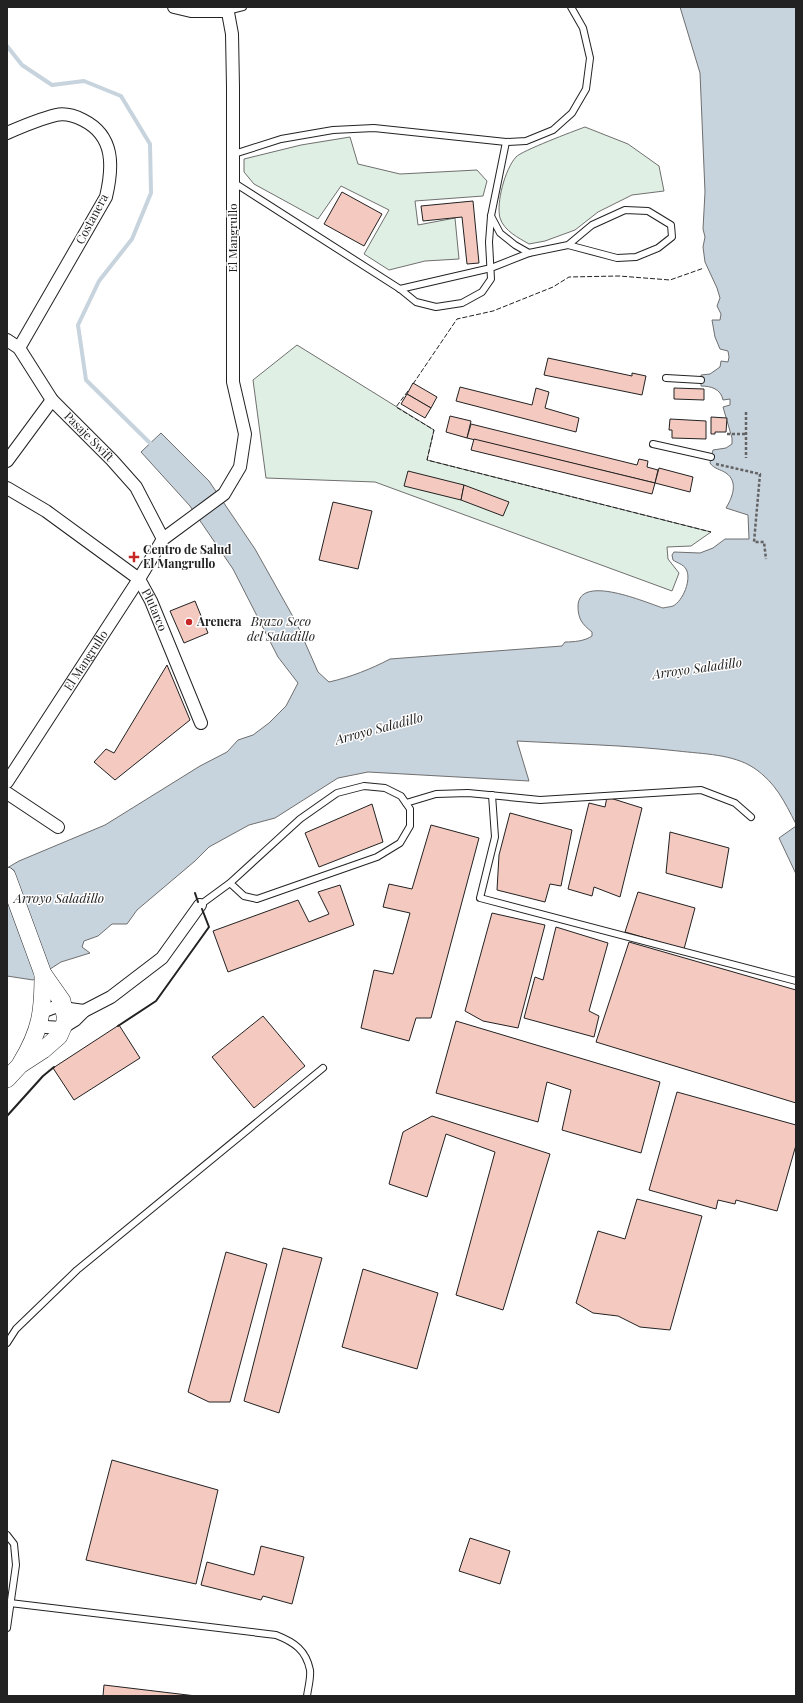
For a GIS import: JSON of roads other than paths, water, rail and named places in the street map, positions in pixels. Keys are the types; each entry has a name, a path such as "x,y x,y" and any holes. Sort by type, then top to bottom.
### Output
{"street":[{"path":"174,7 191,11 227,9"},
{"name":"El Mangrullo","path":"8,777 139,579 163,539 224,494 240,467 245,434 233,382 234,154 232,34 227,9"},
{"name":"Costanera","path":"7,133 58,114 75,116 93,125 104,137 111,156 110,178 106,197 19,348"},
{"name":"Pasaje Swift","path":"7,340 19,348 52,400 112,460 136,487 163,539"},
{"path":"7,461 52,400"},
{"name":"Plutarco","path":"7,488 46,511 139,579 152,601 201,723"},
{"path":"7,793 58,826"},
{"path":"7,876 43,974 62,1001 66,1020 59,1036 43,1050 20,1065"},
{"path":"41,1017 46,1027 62,1028 75,1020 84,1011 111,998 162,958 200,905"},
{"path":"7,1079 20,1065 30,1049 41,1017 43,974"},
{"path":"41,1017 54,1008 84,1011"}],"lane":[{"path":"227,9 243,7"},
{"path":"234,154 281,139 333,130 374,128 506,142 526,141 553,130 572,113 586,89 590,58 583,28 571,7"},
{"path":"233,182 400,289 416,302 436,308 462,303 482,292 491,279 489,242 491,216 506,142"},
{"path":"400,289 491,268 529,254 568,245 592,225 625,210 648,211 671,224 672,237 658,248 636,257 617,258 568,245"},
{"path":"491,216 500,233 529,254"},
{"path":"666,378 701,380"},
{"path":"653,444 710,460"},
{"path":"200,905 230,884 300,819 337,793 364,786 385,788 401,796 410,809 410,826 400,843 377,857 256,899 244,896 230,884"},
{"path":"406,803 436,794 468,793 540,800 701,790 735,803 751,817"},
{"path":"492,796 495,837 480,898 796,981"},
{"path":"7,1343 16,1329 77,1270 323,1068"},
{"path":"7,1535 14,1544 16,1565 7,1628"},
{"path":"10,1603 276,1635 291,1641 302,1652 310,1671 307,1696"}],"water":[{"name":"Arroyo Saladillo","path":"680,7 796,7 796,824 779,793 762,774 746,763 727,757 658,749 517,741 529,781 368,772 338,778 275,818 249,825 209,847 195,861 137,910 127,924 112,924 98,936 84,941 82,947 90,953 61,962 33,980 7,976 7,868 19,861 105,825 200,766 227,752 238,740 253,735 269,723 286,706 298,683 278,657 233,569 190,506 141,452 161,433 209,481 255,549 296,622 318,672 329,682 361,672 390,659 562,646 565,642 586,639 592,636 592,632 583,624 580,618 578,606 581,596 589,592 601,591 629,596 663,608 673,606 683,595 688,578 688,573 685,567 673,560 672,555 674,552 700,553 713,548 725,539 749,539 748,515 726,508 733,490 730,477 726,473 715,468 710,463 713,450 726,448 732,444 732,438 723,407 730,405 730,399 723,400 720,393 715,389 701,386 701,375 710,374 720,367 721,361 728,362 729,357 728,351 720,349 715,337 712,320 720,320 721,314 717,306 720,298 705,262 703,247 705,237 703,229 705,192 700,73"},
{"path":"796,826 796,874 779,838"}],"waterway":[{"name":"Brazo Seco del Saladillo","path":"7,46 22,65 52,85 84,81 121,96 150,144 151,193 132,239 99,281 78,325 86,380 154,447"}],"place":[{"name":"Centro de Salud El Mangrullo","path":"134,557"},
{"name":"Arenera","path":"189,622"}]}
